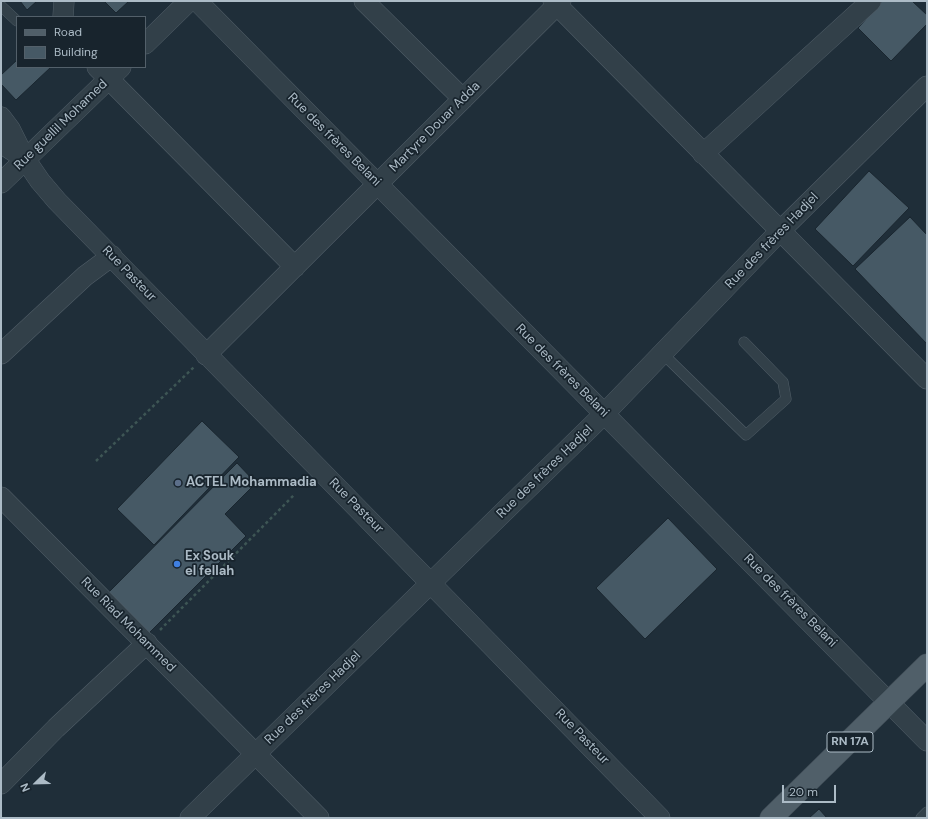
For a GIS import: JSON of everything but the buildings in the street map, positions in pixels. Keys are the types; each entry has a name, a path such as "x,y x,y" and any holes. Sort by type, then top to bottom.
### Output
{"main road":[{"name":"RN 17A","path":"771,818 927,665"}],"street":[{"path":"63,16 64,1"},
{"path":"146,43 189,1"},
{"name":"Rue des frères Belani","path":"197,1 927,741"},
{"path":"364,1 463,99"},
{"path":"704,154 871,1"},
{"path":"557,2 704,154 926,377"},
{"name":"Martyre Douar Adda","path":"206,355 463,99 557,2"},
{"path":"109,71 294,267"},
{"name":"Rue guellil Mohamed","path":"1,183 109,71"},
{"name":"Rue des frères Hadjel","path":"190,818 604,414 780,231 927,86"},
{"path":"1,117 10,129 25,159"},
{"name":"Rue Pasteur","path":"1,143 25,159 57,201 660,818"},
{"path":"1,354 85,276 112,256"},
{"name":"Rue Riad Mohammed","path":"2,502 147,643 318,818"},
{"path":"1,784 56,728 147,643"}],"lane":[{"path":"1,6 16,20"},
{"path":"663,354 746,435 786,399 784,382 744,342"},
{"path":"921,818 927,812"}],"path":[{"path":"96,461 184,378 206,355"},
{"path":"147,643 295,494"}],"place":[{"name":"ACTEL Mohammadia","path":"178,483"},
{"name":"Ex Souk el fellah","path":"177,564"}]}
